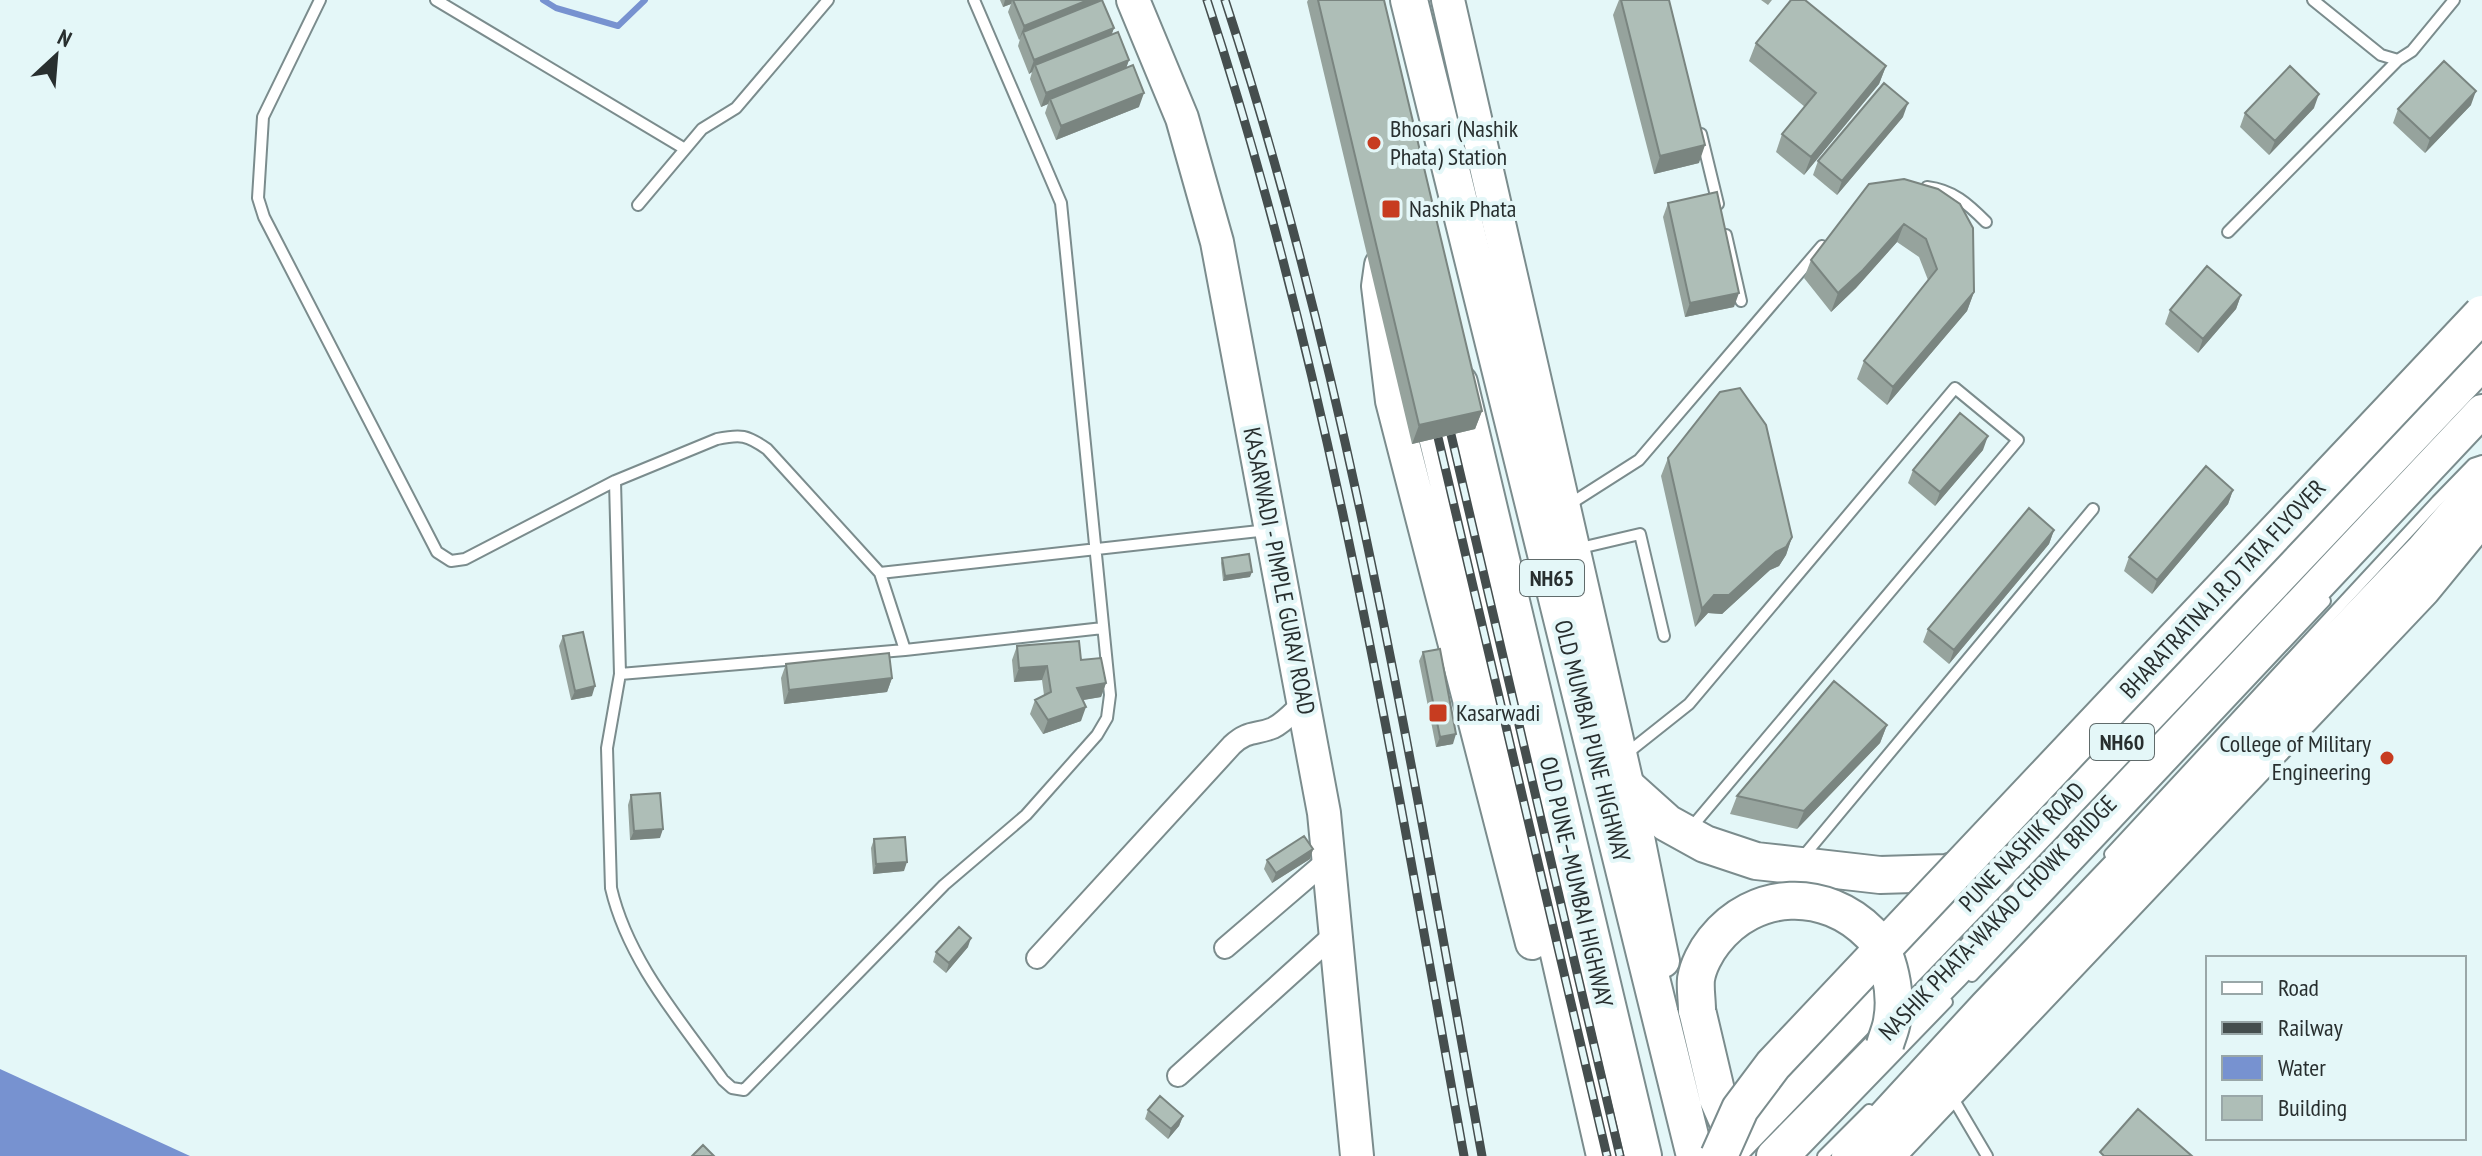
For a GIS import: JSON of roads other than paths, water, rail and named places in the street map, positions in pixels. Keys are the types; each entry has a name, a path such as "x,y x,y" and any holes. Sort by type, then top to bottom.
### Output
{"highway":[{"name":"OLD MUMBAI PUNE HIGHWAY","path":"1409,0 1709,1146"},
{"name":"BHARATRATNA J.R.D TATA FLYOVER","path":"1709,1146 1773,1065 2482,314"},
{"name":"OLD PUNE–MUMBAI HIGHWAY","path":"1452,355 1643,1156"},
{"name":"PUNE NASHIK ROAD","path":"1709,1146 2039,829 2482,361"},
{"path":"1885,1156 2422,589 2482,516"},
{"path":"1625,773 1667,823 1705,844 1756,861 1880,875 1947,873 1990,857 2039,829"},
{"path":"1709,1146 1718,1099 1697,1010 1696,978 1707,950 1722,931 1746,912 1771,902 1794,899 1824,905 1853,919 1872,935 1886,961 1892,988 1893,1020 1885,1045"}],"main road":[{"name":"KASARWADI - PIMPLE GURAV ROAD","path":"1133,0 1182,118 1217,242 1324,813 1357,1156"},
{"path":"1448,0 1625,773 1680,1044 1709,1146"},
{"path":"1584,1156 1486,758 1392,401 1378,286 1386,238 1509,743 1603,1156"},
{"path":"1773,1156 1885,1045 2475,423"},
{"path":"1848,1156 1986,997 2423,549 2482,481"}],"street":[{"path":"1037,958 1232,745 1244,734 1271,729 1303,703"},
{"path":"1225,948 1329,859"},
{"path":"1178,1076 1336,933"}],"lane":[{"path":"320,0 263,117 258,198 264,217 437,552 451,561 465,559 615,481 717,439 750,437 767,449 880,573 905,650"},
{"path":"436,0 685,149"},
{"path":"638,205 702,129 736,108 828,0"},
{"path":"615,481 620,674 607,748 611,888 630,945 645,970 723,1080 732,1088 744,1090 944,885 1026,815 1097,735 1107,718 1110,695 1061,203 974,0"},
{"path":"2313,0 2381,55 2398,60"},
{"path":"2228,232 2398,60 2412,51 2454,0"},
{"path":"1698,122 1721,214"},
{"path":"1915,185 1942,189 1966,201 1986,222"},
{"path":"1725,229 1741,301"},
{"path":"1565,507 1639,460 1828,239"},
{"path":"1625,773 1689,704 1955,388 2018,440 1686,833"},
{"name":"NASHIK PHATA-WAKAD CHOWK BRIDGE","path":"2104,860 2437,501 2473,464 2482,461"},
{"path":"1795,865 2093,509"},
{"path":"880,573 1271,529"},
{"path":"1574,549 1640,534 1664,636"},
{"name":"NASHIK PHATA-WAKAD CHOWK BRIDGE","path":"1798,1156 2334,591"},
{"path":"620,674 905,650 1103,628"},
{"name":"NASHIK PHATA-WAKAD CHOWK BRIDGE","path":"1934,1045 1986,997"},
{"path":"1948,1090 1987,1156"},
{"path":"1823,1156 1879,1101"}],"water":[{"path":"0,1069 190,1156 0,1156"}],"waterway":[{"path":"543,0 556,8 618,26 645,0"}],"railway":[{"path":"1207,0 1250,141 1324,428 1412,864 1464,1156"},
{"path":"1225,0 1268,141 1342,428 1430,864 1482,1156"},
{"path":"1446,413 1620,1156"},
{"path":"1433,416 1607,1156"}],"place":[{"name":"Bhosari (Nashik Phata) Station","path":"1374,143"},
{"name":"Nashik Phata","path":"1391,209"},
{"name":"Kasarwadi","path":"1438,713"},
{"name":"College of Military Engineering","path":"2387,758"}]}
